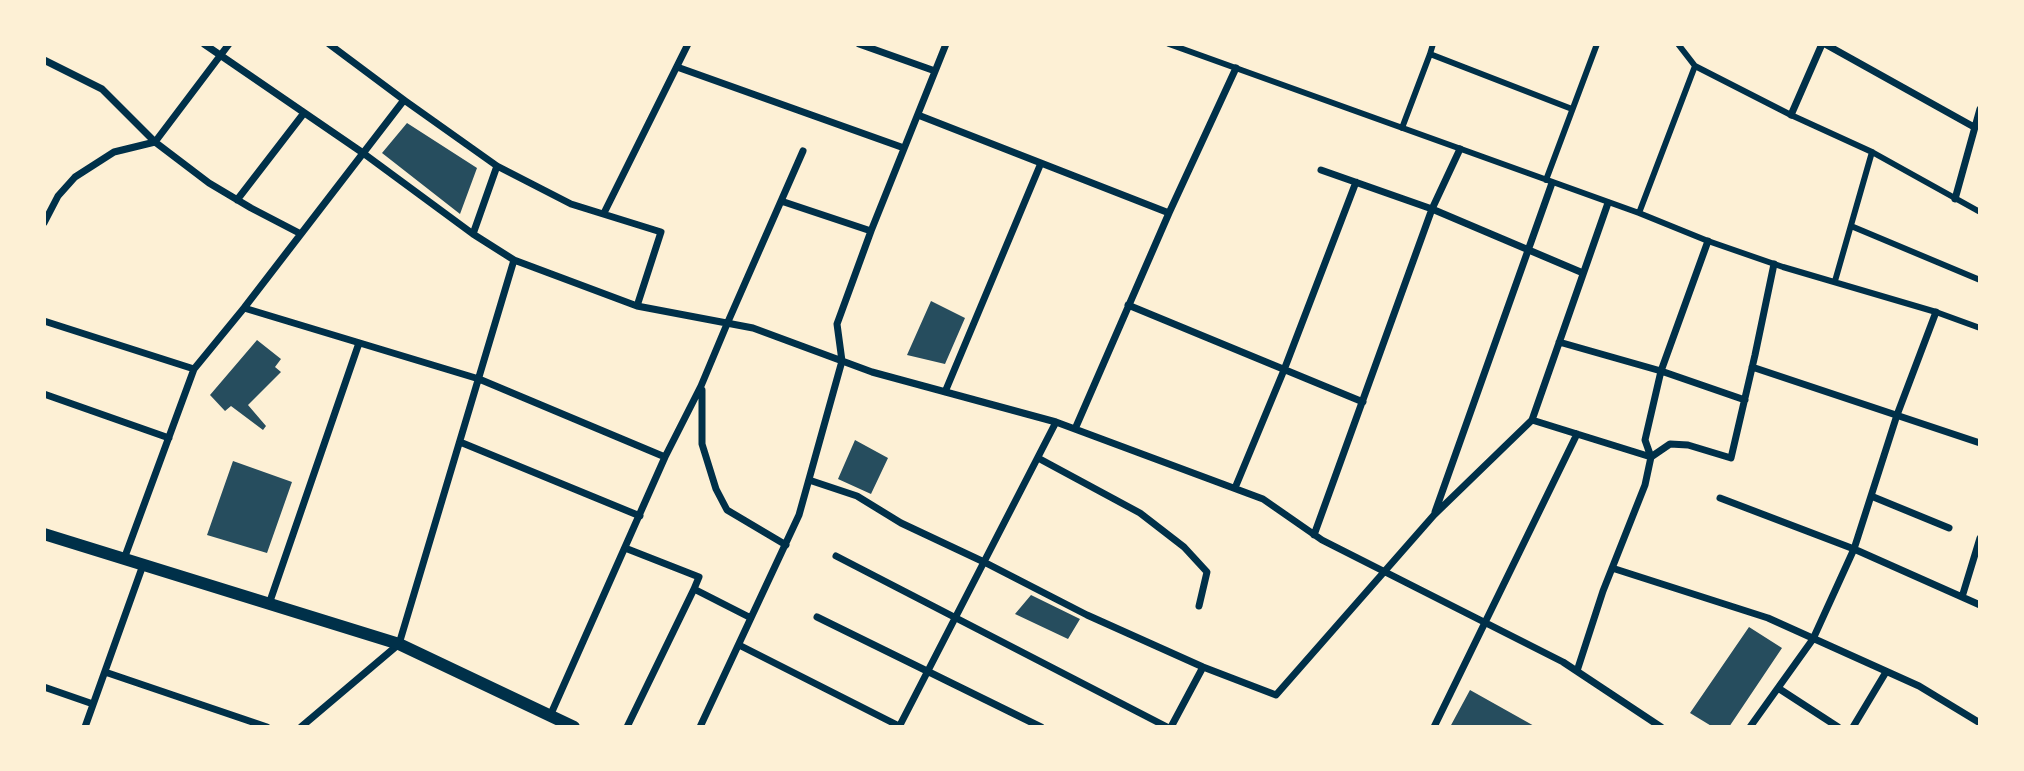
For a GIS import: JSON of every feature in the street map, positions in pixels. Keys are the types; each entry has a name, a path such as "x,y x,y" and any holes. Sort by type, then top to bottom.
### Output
{"main road":[{"path":"44,534 399,644 574,727"}],"street":[{"path":"204,44 363,153 472,234 514,260 636,306 753,328 873,372 1056,422 1263,499 1314,535 1487,622 1577,671 1661,727"},
{"path":"44,223 58,196 75,177 114,152 155,142 229,44"},
{"path":"329,44 496,166 571,204 662,232 636,306"},
{"path":"604,213 688,44"},
{"path":"859,44 935,72"},
{"path":"700,727 799,515 842,361 837,324 946,44"},
{"path":"1169,44 1639,213 1708,241 1980,328"},
{"path":"1402,128 1433,44"},
{"path":"1434,515 1528,249 1572,109 1597,44"},
{"path":"1678,44 1695,66 1791,115 1872,152 1980,212"},
{"path":"1791,115 1823,44 1974,127"},
{"path":"1430,54 1572,109"},
{"path":"44,60 102,89 155,142 209,183 301,234"},
{"path":"677,66 904,148"},
{"path":"1639,213 1695,66"},
{"path":"1075,429 1169,213 1236,68"},
{"path":"124,559 194,369 404,100"},
{"path":"1955,199 1980,109"},
{"path":"237,200 304,113"},
{"path":"918,115 1169,213"},
{"path":"1314,535 1432,209 1460,149"},
{"path":"550,716 665,457 701,386 803,152"},
{"path":"1835,281 1872,152"},
{"path":"945,392 1041,163"},
{"path":"472,234 496,166"},
{"path":"1321,170 1432,209 1583,273"},
{"path":"1235,488 1284,370 1356,182"},
{"path":"782,201 871,231"},
{"path":"809,480 857,496 901,523 1087,615 1203,667 1276,695 1434,515 1532,420 1608,203"},
{"path":"1851,226 1980,280"},
{"path":"1577,671 1612,568 1646,485 1651,457 1645,440 1661,371 1708,241"},
{"path":"301,727 399,644 514,260"},
{"path":"1651,457 1670,444 1688,445 1731,458 1774,264"},
{"path":"1128,305 1363,402"},
{"path":"244,308 479,379 665,457"},
{"path":"1750,727 1813,639 1854,549 1897,415 1936,312"},
{"path":"44,321 194,369"},
{"path":"269,604 359,342"},
{"path":"1559,342 1661,371 1745,400"},
{"path":"1752,367 1980,443"},
{"path":"701,386 702,444 716,489 727,510 786,545"},
{"path":"44,394 169,438"},
{"path":"1532,420 1651,457"},
{"path":"738,645 900,727 1056,422"},
{"path":"1434,727 1577,434"},
{"path":"460,442 640,516"},
{"path":"1038,458 1140,513 1184,547 1207,572 1199,606"},
{"path":"1871,496 1949,528"},
{"path":"1720,498 1854,549 1980,606"},
{"path":"1962,597 1980,538"},
{"path":"625,548 699,578 626,727"},
{"path":"836,556 1169,727 1203,667"},
{"path":"85,727 143,565"},
{"path":"1612,568 1768,618 1919,686 1980,723"},
{"path":"694,589 751,618"},
{"path":"817,617 1041,727"},
{"path":"105,672 267,727"},
{"path":"1853,727 1886,672"},
{"path":"44,687 93,704"},
{"path":"1778,688 1838,727"}],"building":[{"path":"407,123 477,168 460,214 382,153"},
{"path":"931,301 965,318 945,364 907,355"},
{"path":"257,340 281,359 275,367 281,372 248,405 266,426 263,430 231,406 225,411 210,395"},
{"path":"855,440 888,458 871,494 838,479"},
{"path":"233,461 292,482 267,553 207,535"},
{"path":"1031,595 1080,619 1068,639 1015,614"},
{"path":"1749,627 1782,648 1729,727 1713,727 1690,713"},
{"path":"1470,690 1536,727 1450,727"}]}
